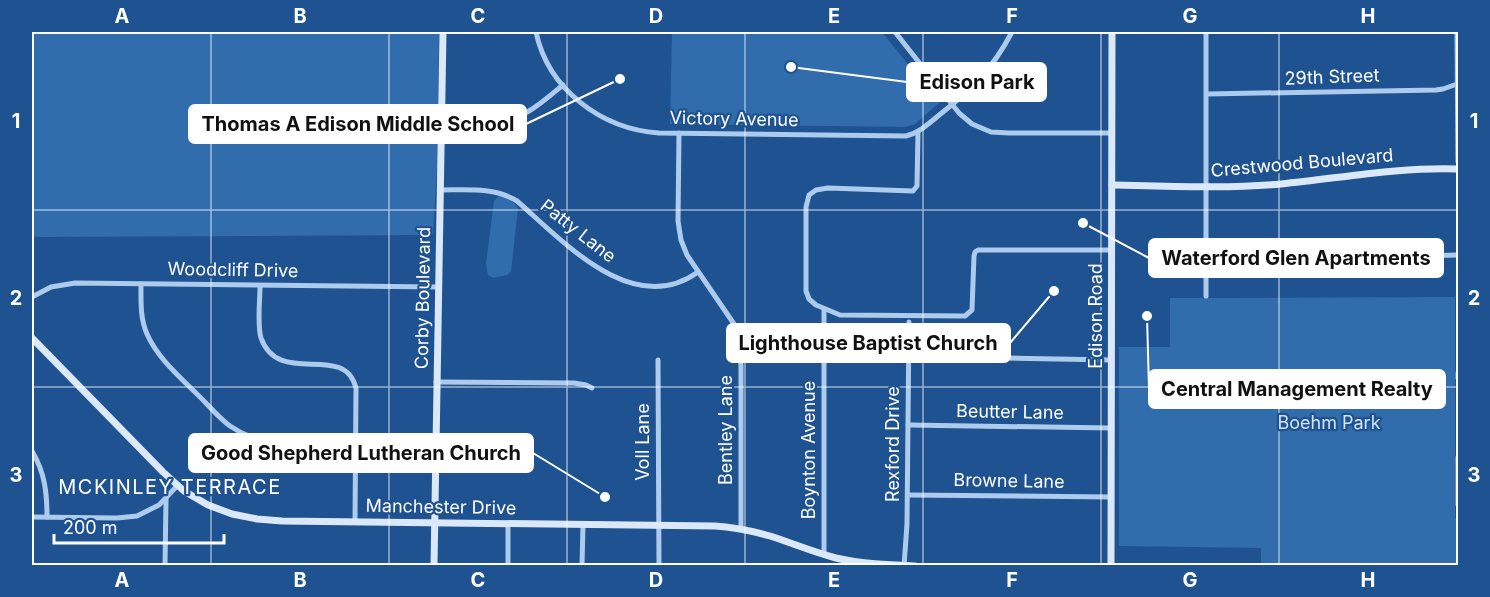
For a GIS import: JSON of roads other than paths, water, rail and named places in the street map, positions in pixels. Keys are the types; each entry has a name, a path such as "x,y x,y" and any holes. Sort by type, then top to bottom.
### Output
{"street":[{"name":"Corby Boulevard","path":"434,566 443,32"},
{"name":"Victory Avenue","path":"536,32 548,65 575,99 614,123 638,130 679,133 906,136 918,132"},
{"path":"904,32 897,34 952,105 972,124 991,132 1112,133"},
{"path":"1012,32 984,75 918,132 915,190 828,188 811,192 806,201 806,291 809,299 816,305 840,315 965,316 972,310 974,256 978,250 1111,250"},
{"name":"Edison Road","path":"1111,566 1112,32"},
{"path":"1206,32 1206,296"},
{"path":"1457,32 1458,162"},
{"name":"29th Street","path":"1207,94 1436,90 1458,81"},
{"path":"442,129 464,130 509,121 530,111 563,86"},
{"name":"Bentley Lane","path":"679,133 679,233 683,246 698,272 733,323 740,342 741,529"},
{"name":"Crestwood Boulevard","path":"1112,185 1206,186 1282,183 1402,170 1458,169"},
{"name":"Patty Lane","path":"440,190 490,191 510,197 586,260 614,277 643,285 666,286 683,281 698,272"},
{"path":"1206,261 1458,255"},
{"name":"Woodcliff Drive","path":"32,297 66,284 438,287"},
{"path":"141,284 144,325 155,349 229,425 248,436 263,440 356,442"},
{"path":"260,286 260,331 270,352 293,363 331,364 351,375 355,381 355,522"},
{"name":"Boynton Avenue","path":"824,309 824,554"},
{"name":"Rexford Drive","path":"904,565 908,495 909,322"},
{"name":"Manchester Drive","path":"32,338 177,486 208,505 244,517 282,521 700,525 741,529 824,554 864,563 915,566"},
{"path":"909,357 1111,360"},
{"name":"Voll Lane","path":"658,360 658,566"},
{"path":"1458,373 1458,378"},
{"path":"436,382 574,383 592,388"},
{"name":"Beutter Lane","path":"908,425 1111,428"},
{"path":"436,446 525,447"},
{"path":"32,451 45,480 47,518"},
{"path":"1458,457 1458,505"},
{"path":"32,517 127,518 137,516 151,510 166,499 177,486"},
{"name":"Browne Lane","path":"908,495 1111,497"},
{"path":"165,566 166,499"},
{"path":"508,523 508,566"},
{"path":"582,566 583,524"}],"place":[{"name":"Edison Park","path":"791,67"},
{"name":"Thomas A Edison Middle School","path":"620,79"},
{"name":"Waterford Glen Apartments","path":"1083,223"},
{"name":"Lighthouse Baptist Church","path":"1054,291"},
{"name":"Central Management Realty","path":"1147,316"},
{"name":"Good Shepherd Lutheran Church","path":"605,497"}],"district":[{"name":"MCKINLEY TERRACE","path":"170,487"}],"park label":[{"name":"Boehm Park","path":"1329,423"}]}
